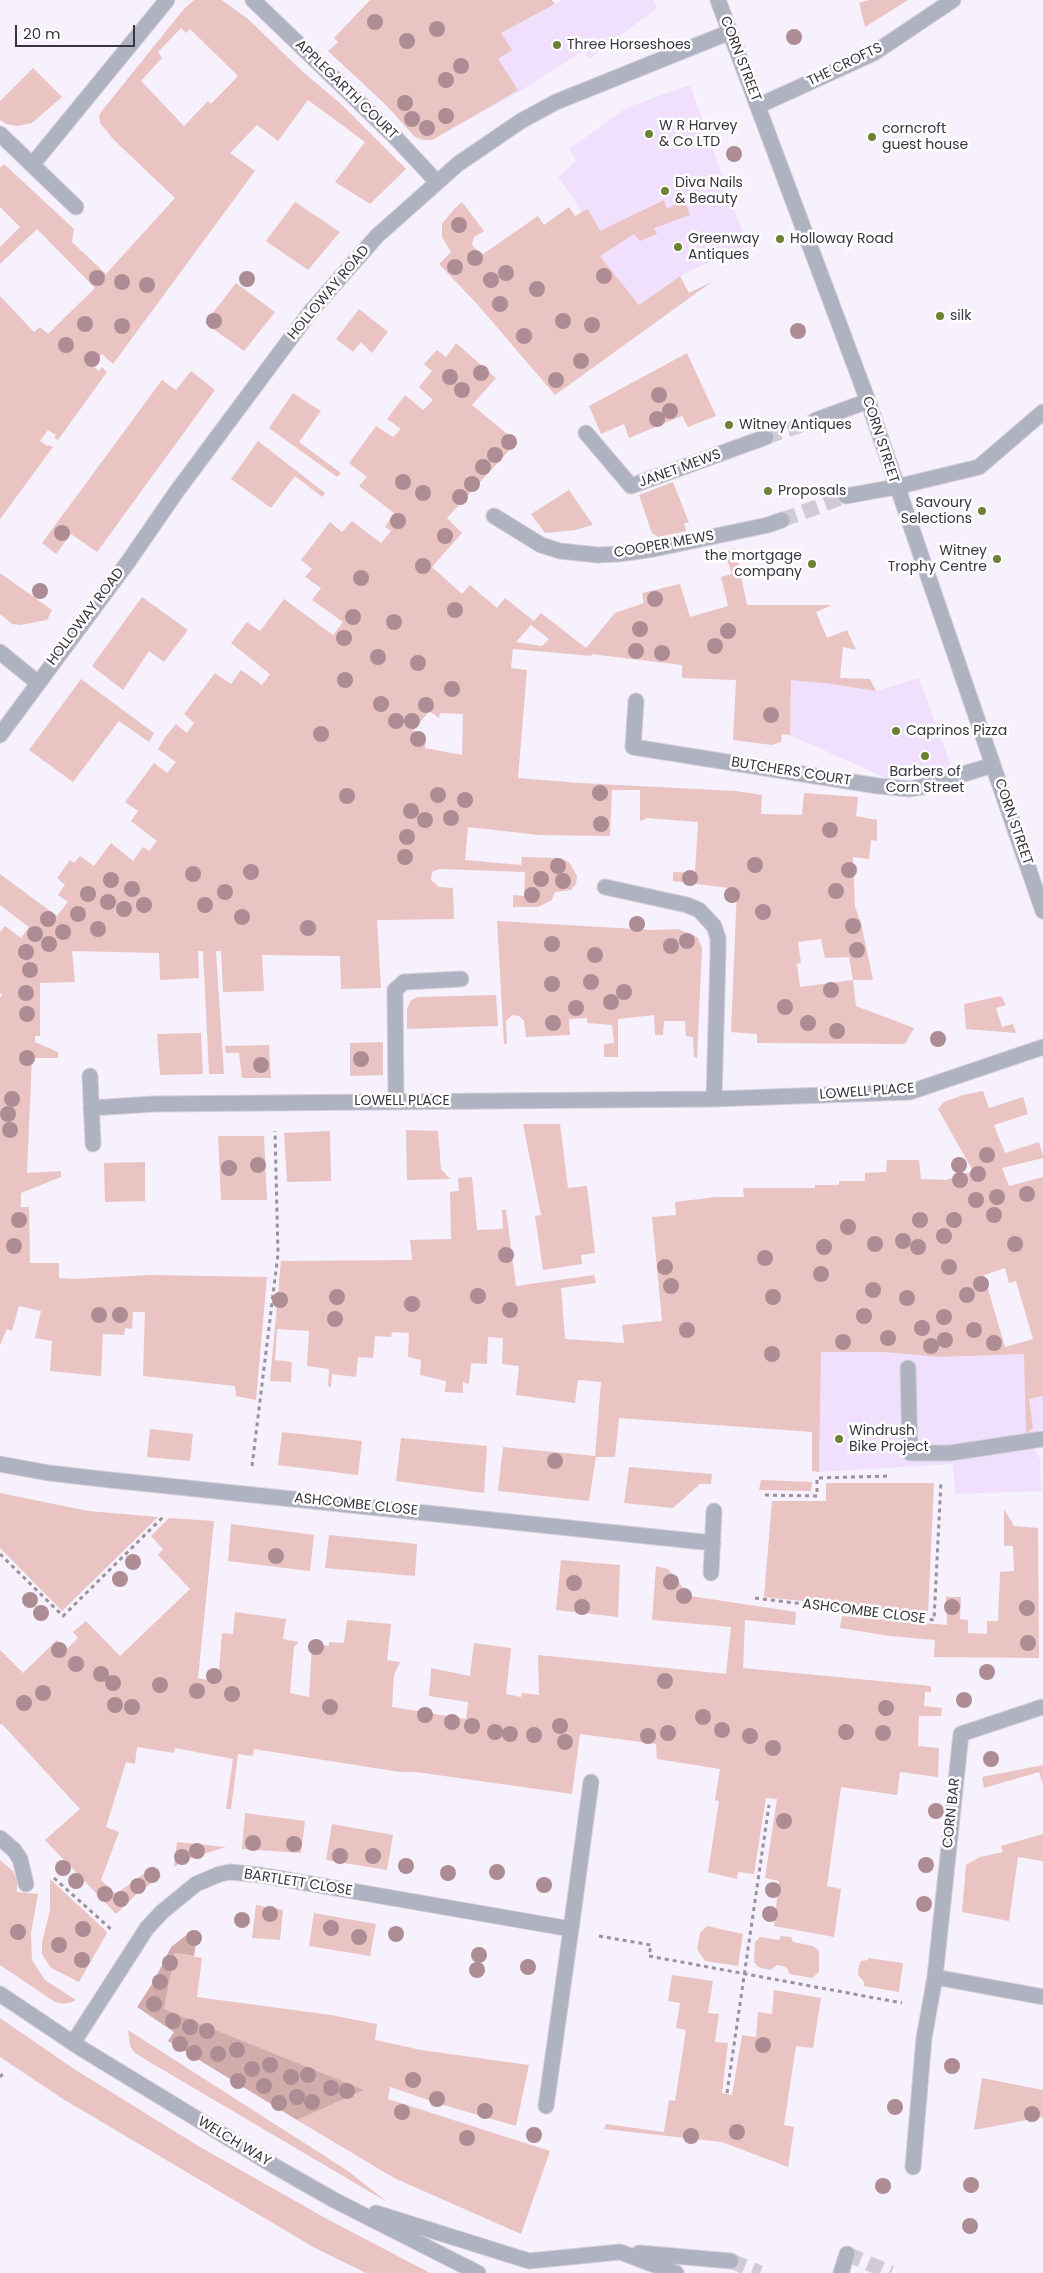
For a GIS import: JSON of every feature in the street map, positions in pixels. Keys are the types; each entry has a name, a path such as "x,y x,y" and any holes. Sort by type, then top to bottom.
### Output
{"street":[{"path":"32,165 167,0"},
{"name":"APPLEGARTH COURT","path":"253,0 395,137 437,182"},
{"name":"CORN STREET","path":"718,0 868,401 1043,911"},
{"name":"THE CROFTS","path":"758,106 874,53 952,0"},
{"name":"HOLLOWAY ROAD","path":"0,735 128,562 177,491 315,306 377,236 437,182 502,133 539,110 730,32"},
{"path":"0,134 76,207"},
{"path":"816,420 868,401"},
{"path":"846,496 896,487 979,467 1043,412"},
{"name":"JANET MEWS","path":"586,433 631,486 766,437"},
{"name":"COOPER MEWS","path":"494,516 541,546 560,551 598,555 654,549 768,525 782,520"},
{"path":"0,652 38,683"},
{"name":"BUTCHERS COURT","path":"636,701 633,747 878,786 909,789 993,766"},
{"path":"605,887 687,905 699,910 714,926 718,938 718,953 714,1099"},
{"path":"396,1101 395,990 404,982 462,979"},
{"name":"LOWELL PLACE","path":"91,1108 154,1104 714,1099 910,1092 1043,1047"},
{"path":"90,1076 93,1144"},
{"path":"908,1368 910,1453 950,1453 1043,1439"},
{"name":"ASHCOMBE CLOSE","path":"0,1464 49,1473 101,1479 479,1517 713,1543"},
{"path":"712,1573 714,1511"},
{"name":"CORN BAR","path":"913,2167 924,2038 936,1977 961,1734 1042,1707"},
{"path":"546,2106 591,1782"},
{"path":"0,1838 14,1850 20,1859 26,1884"},
{"name":"BARTLETT CLOSE","path":"72,2043 147,1928 162,1912 196,1884 220,1874 230,1872 260,1875 572,1929"},
{"path":"936,1977 1043,1997"},
{"name":"WELCH WAY","path":"0,1994 72,2043 276,2167 334,2200 478,2273"},
{"path":"334,2200 529,2261 620,2252 731,2261"},
{"path":"620,2252 649,2273"},
{"path":"620,2252 676,2273"},
{"path":"841,2273 847,2254"}],"path":[{"path":"252,1473 268,1323 278,1254 275,1123"},
{"name":"ASHCOMBE CLOSE","path":"755,1598 934,1620 941,1475"},
{"path":"765,1495 817,1496 817,1478 893,1476"},
{"path":"0,1554 63,1616 169,1511"},
{"path":"727,2093 769,1804"},
{"path":"50,1874 115,1933"},
{"path":"593,1935 651,1945 649,1956 906,2004"},
{"path":"0,2077 5,2071"}],"shaded area":[{"path":"194,0 222,0 248,19 303,72 341,104 406,169 370,204 335,182 365,142 308,100 278,141 257,125 230,153 255,171 113,364 102,354 93,366 99,371 102,367 107,372 58,440 54,438 56,435 48,430 40,441 47,446 53,447 0,519 0,296 34,332 40,327 48,334 95,288 37,229 0,264 0,247 20,227 0,207 0,168 4,164 74,229 72,242 106,274 175,198 114,140 100,123 99,117 101,112 183,10","holes":["181,28 186,33 190,29 238,76 211,104 208,101 184,126 141,81 162,58 158,52"]},
{"path":"370,0 552,0 555,4 501,33 512,50 498,59 518,90 432,140 424,140 415,137 385,104 328,51 338,42 334,38"},
{"name":"Three Horseshoes","path":"563,0 654,0 657,8 589,59 583,51 519,92 432,140 415,137 501,33"},
{"path":"869,0 908,0 865,27 859,3"},
{"path":"33,68 62,97 32,123 17,126 6,124 0,120 0,101"},
{"path":"690,85 748,247 739,248 680,276 639,305 600,256 575,199 558,178 576,161 569,149 628,107"},
{"path":"664,200 667,209 684,200 690,215 654,228 657,234 640,241 634,234 600,256 639,305 680,276 689,293 713,281 555,395 477,304 439,264 451,252 442,237 442,224 462,202 484,231 474,237 472,245 478,252 483,254 538,216 544,225 569,207 575,216 588,209 600,231"},
{"path":"295,202 340,232 308,270 266,241"},
{"path":"236,283 275,312 244,351 205,323"},
{"path":"359,309 388,332 372,353 361,342 353,352 336,339"},
{"path":"456,343 496,378 472,405 517,442 447,518 462,533 432,567 462,594 470,585 497,608 505,598 534,621 541,613 586,648 615,613 644,603 642,593 680,584 690,617 728,606 721,577 732,574 725,553 735,548 747,605 832,605 816,612 827,638 847,630 856,650 843,647 840,678 870,679 876,691 791,680 790,735 782,734 781,742 772,745 733,740 736,680 682,678 682,665 591,654 592,656 513,649 511,668 527,670 518,778 736,791 762,795 761,814 802,815 804,793 858,797 856,816 877,820 877,841 871,840 869,859 853,857 855,907 861,923 873,980 853,980 856,1006 914,1028 905,1044 757,1043 757,1034 731,1032 737,889 673,881 673,872 695,873 698,822 647,818 640,821 640,790 612,790 610,836 539,835 468,827 465,860 521,865 522,857 558,858 569,862 577,876 576,884 571,890 555,892 552,900 538,907 513,907 513,895 524,896 525,872 440,869 432,872 431,880 439,887 453,888 454,919 377,920 381,988 341,989 340,956 262,955 264,991 223,992 221,951 216,951 224,1074 209,1074 203,951 198,951 199,978 160,980 159,953 72,951 75,982 40,983 40,1036 35,1036 35,1042 58,1052 58,1058 32,1058 27,1173 61,1171 61,1177 21,1193 21,1207 29,1207 30,1263 59,1263 59,1278 73,1279 149,1275 267,1277 256,1400 236,1396 235,1386 143,1376 145,1312 133,1312 132,1329 125,1328 124,1335 103,1334 101,1376 50,1371 52,1341 35,1338 41,1311 19,1306 12,1331 7,1329 0,1345 0,998 2,995 0,993 0,932 5,926 21,938 29,927 0,905 0,874 57,916 68,902 58,895 65,885 57,878 70,860 74,863 80,856 94,866 111,843 133,861 143,847 149,851 157,841 131,821 138,811 125,802 154,763 167,773 176,762 158,749 166,736 176,724 187,733 194,723 184,714 215,673 231,684 241,670 262,685 270,674 231,643 247,622 260,631 284,599 333,635 343,622 312,600 321,588 305,577 312,569 301,560 330,522 342,532 352,521 381,543 391,531 385,527 394,513 359,486 367,477 349,463 376,426 393,437 401,429 387,419 405,395 423,410 433,400 419,387 432,371 424,364 437,350 446,357","holes":["531,625 549,639 542,646 516,642","429,711 439,718 440,713 463,714 462,755 425,748 426,739 413,731","821,939 825,958 849,957 853,980 800,987 797,964 801,963 798,942"]},
{"path":"687,353 716,416 688,427 682,416 629,438 624,424 601,434 589,406"},
{"path":"191,371 215,390 97,552 71,534 56,554 42,543 162,380 176,390"},
{"path":"293,393 321,411 299,442 341,473 337,477 269,428"},
{"path":"258,441 325,493 322,497 295,476 271,508 231,479"},
{"path":"673,482 689,523 684,523 686,531 658,537 652,533 639,495"},
{"path":"569,490 593,525 575,530 545,533 531,514"},
{"path":"0,573 52,610 47,620 20,625 12,624 0,614"},
{"path":"142,597 188,630 164,662 149,651 123,690 92,666"},
{"path":"919,678 951,766 910,779 909,776 890,780 790,735 791,680 876,691"},
{"path":"81,679 154,733 149,742 119,721 73,782 29,750"},
{"path":"497,921 653,930 678,929 698,938 702,948 697,1058 694,1057 693,1037 686,1036 685,1021 664,1021 663,1035 655,1035 654,1015 618,1019 618,1057 604,1057 604,1044 614,1043 612,1025 587,1023 587,1018 569,1019 570,1035 526,1037 524,1021 519,1016 512,1015 506,1021 507,1044 504,1044"},
{"path":"496,995 498,1026 407,1029 407,1009 411,1000 418,997"},
{"path":"1001,996 1006,1005 996,1008 1002,1027 1013,1024 1016,1033 966,1029 964,1004"},
{"path":"201,1033 203,1074 160,1075 157,1034"},
{"path":"383,1042 383,1075 350,1076 350,1043"},
{"path":"269,1045 271,1078 242,1078 239,1053 226,1053 225,1046"},
{"path":"983,1091 989,1108 1023,1097 1028,1114 994,1125 1005,1153 1039,1142 1043,1156 1043,1158 1002,1168 1009,1186 1043,1177 1043,1396 1029,1399 1033,1428 1026,1434 1024,1354 940,1357 882,1352 821,1352 819,1472 812,1471 812,1432 619,1418 615,1457 596,1457 589,1501 498,1491 503,1447 595,1456 601,1382 578,1380 575,1403 516,1395 519,1366 502,1364 503,1338 488,1337 487,1364 471,1363 469,1384 463,1382 463,1393 445,1392 446,1381 420,1375 421,1360 408,1357 409,1333 392,1332 391,1337 375,1336 373,1358 358,1357 356,1377 332,1374 331,1387 328,1386 329,1369 307,1366 309,1331 277,1329 275,1360 292,1362 291,1382 270,1381 281,1261 412,1260 410,1240 451,1239 450,1192 459,1191 458,1178 472,1177 477,1230 503,1229 502,1210 506,1210 516,1286 594,1275 596,1283 561,1288 565,1339 624,1343 622,1325 662,1321 652,1217 676,1215 675,1202 716,1197 744,1197 743,1188 815,1188 815,1185 839,1185 839,1181 865,1181 865,1173 886,1172 887,1160 919,1160 921,1179 946,1180 973,1171 938,1109 944,1102 963,1095","holes":["1005,1268 1009,1283 1016,1281 1033,1339 1005,1347 984,1275"]},
{"path":"523,1124 560,1124 568,1188 587,1186 595,1253 581,1255 582,1264 543,1270 535,1216 541,1215"},
{"path":"406,1130 438,1131 441,1169 450,1179 407,1180"},
{"path":"330,1131 331,1181 287,1182 284,1133"},
{"path":"218,1136 264,1136 267,1200 221,1200"},
{"path":"145,1162 145,1201 105,1202 104,1163"},
{"path":"821,1352 882,1352 940,1357 1024,1354 1043,1380 1043,1429 1026,1434 1040,1459 1042,1491 955,1494 953,1464 819,1472"},
{"path":"150,1429 193,1434 190,1461 147,1457"},
{"path":"282,1432 362,1441 358,1475 278,1465"},
{"path":"401,1438 487,1446 484,1493 396,1481"},
{"path":"629,1467 712,1474 711,1484 700,1484 673,1508 624,1503"},
{"path":"761,1480 812,1482 811,1491 759,1490"},
{"path":"826,1483 934,1483 928,1614 764,1597 772,1501 826,1501"},
{"path":"0,1493 88,1511 158,1517 62,1611 0,1548"},
{"path":"1004,1509 1014,1526 1038,1528 1039,1658 934,1657 935,1640 890,1636 840,1628 842,1616 947,1625 946,1597 961,1597 960,1619 968,1620 968,1633 987,1634 987,1621 998,1621 1000,1572 1014,1571 1013,1546 1004,1546"},
{"path":"169,1518 214,1521 198,1678 218,1682 222,1633 233,1634 235,1612 286,1619 283,1639 299,1642 294,1647 290,1693 309,1697 312,1644 329,1646 329,1642 344,1643 347,1620 391,1624 387,1660 400,1662 394,1675 392,1707 466,1719 468,1702 429,1696 431,1668 470,1676 474,1643 511,1648 506,1694 521,1697 522,1693 539,1695 538,1655 726,1674 731,1627 652,1620 656,1566 668,1569 690,1596 796,1612 795,1625 745,1620 743,1668 931,1686 931,1692 925,1692 924,1706 942,1708 941,1716 919,1716 918,1746 939,1748 938,1777 900,1772 897,1795 841,1787 827,1886 841,1889 834,1937 774,1926 779,1881 765,1878 777,1799 766,1798 754,1874 738,1872 737,1879 708,1872 719,1801 715,1800 720,1769 657,1759 656,1744 580,1734 572,1794 416,1772 400,1772 254,1749 253,1756 238,1754 231,1809 226,1809 233,1759 175,1748 174,1753 137,1747 135,1764 126,1762 106,1827 119,1832 101,1880 116,1894 154,1866 161,1877 140,1891 116,1914 45,1840 80,1809 2,1724 0,1725 0,1650 23,1673 57,1640 67,1649 78,1638 73,1632 86,1621 120,1656 190,1589 158,1555 163,1549 151,1536"},
{"path":"231,1524 314,1535 310,1571 228,1561"},
{"path":"329,1535 417,1544 415,1576 325,1568"},
{"path":"561,1560 620,1565 618,1617 556,1610"},
{"path":"1043,1765 1043,1784 1039,1772 984,1788 982,1777"},
{"path":"245,1813 305,1821 301,1853 242,1849"},
{"path":"332,1824 393,1835 387,1870 326,1860"},
{"path":"1043,1834 1043,1861 1018,1857 1009,1921 962,1912 966,1865 980,1857 1003,1852 1001,1846"},
{"path":"177,1842 226,1847 184,1860 174,1867"},
{"path":"0,1860 13,1871 17,1881 17,1892 38,1894 31,1933 32,1960 45,1980 76,2000 63,2004 55,2002 0,1965"},
{"path":"50,1879 107,1933 79,1982 51,1968 42,1954 42,1942 50,1910"},
{"path":"256,1905 283,1910 280,1940 252,1938"},
{"path":"314,1913 376,1924 370,1956 309,1946"},
{"path":"707,1926 743,1934 738,1966 705,1961 697,1949 700,1933"},
{"path":"193,1930 198,1931 194,1956 175,1953 164,2009 364,2090 297,2120 168,2041 174,2032 137,2007 154,1981 171,1947"},
{"path":"781,1936 791,1937 793,1942 813,1946 819,1951 819,1972 812,1978 790,1974 786,1967 777,1965 770,1970 758,1967 754,1962 755,1942 760,1937 779,1940"},
{"path":"175,1953 202,1958 197,1997 331,2015 377,2024 375,2040 421,2050 529,2065 516,2126 390,2087 388,2099 550,2151 521,2234 394,2178 297,2120 363,2090 164,2009"},
{"path":"868,1958 903,1963 899,1992 864,1986 864,1982 858,1975 859,1965 861,1961 868,1960"},
{"path":"672,1975 713,1981 708,2013 719,2014 715,2042 728,2043 722,2093 732,2095 742,2035 756,2037 758,2012 772,2014 774,1990 821,1998 813,2048 796,2046 784,2125 794,2127 788,2167 722,2142 604,2129 606,2124 664,2132 669,2100 675,2101 686,2030 676,2028 680,2003 668,2001"},
{"path":"0,2018 74,2069 200,2147 327,2219 430,2273 366,2273 315,2248 63,2099 0,2057"},
{"path":"128,2030 348,2171 387,2202 135,2053 130,2046"},
{"path":"982,2078 1043,2090 1043,2117 974,2130"}],"tunnel":[{"path":"766,437 816,420"},
{"path":"782,520 846,496"},
{"path":"847,2254 891,2273"},
{"path":"731,2261 760,2273"}],"place":[{"name":"Three Horseshoes","path":"557,45"},
{"name":"W R Harvey & Co LTD","path":"649,134"},
{"name":"corncroft guest house","path":"872,137"},
{"name":"Diva Nails & Beauty","path":"665,191"},
{"name":"Holloway Road","path":"780,239"},
{"name":"Greenway Antiques","path":"678,247"},
{"name":"silk","path":"940,316"},
{"name":"Witney Antiques","path":"729,425"},
{"name":"Proposals","path":"768,491"},
{"name":"Savoury Selections","path":"982,511"},
{"name":"Witney Trophy Centre","path":"997,559"},
{"name":"the mortgage company","path":"812,564"},
{"name":"Caprinos Pizza","path":"896,731"},
{"name":"Barbers of Corn Street","path":"925,756"},
{"name":"Windrush Bike Project","path":"839,1439"}]}
